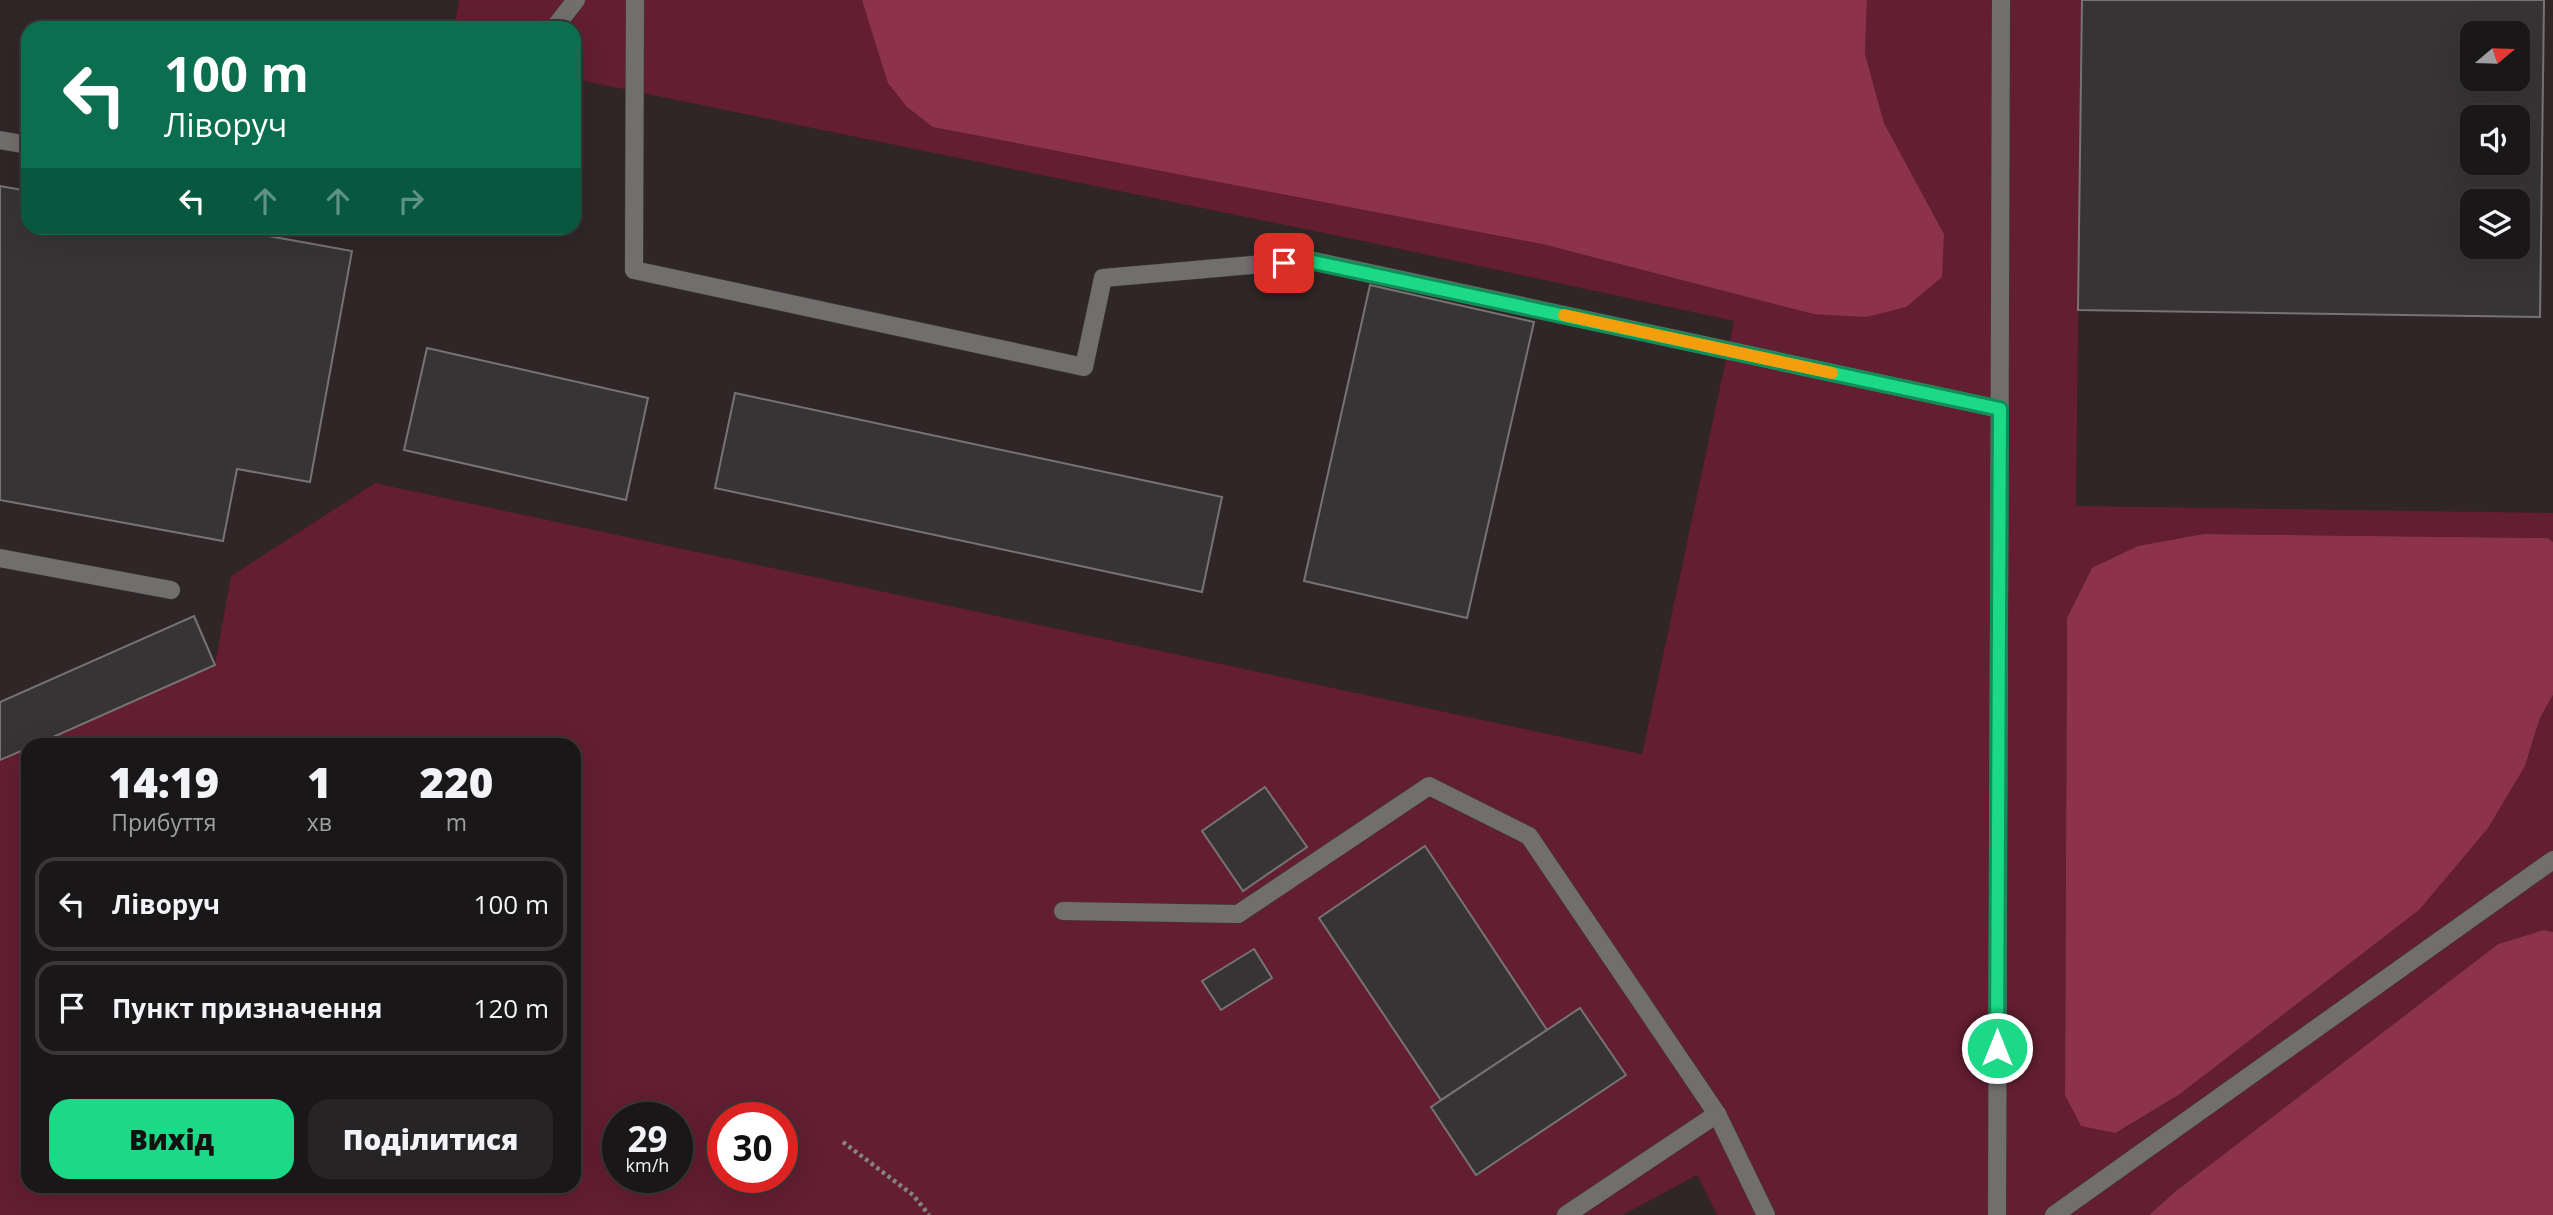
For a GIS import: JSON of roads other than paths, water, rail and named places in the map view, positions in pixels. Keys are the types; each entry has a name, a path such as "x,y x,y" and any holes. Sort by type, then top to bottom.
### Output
{"street":[{"path":"560,21 576,0"},
{"path":"635,0 634,270 1084,367 1103,278 1309,261 2000,409"},
{"path":"1997,1215 2001,0"},
{"path":"0,140 21,144"},
{"path":"0,558 171,590"},
{"path":"1063,911 1238,914 1429,786 1530,836 1717,1114 1766,1215"},
{"path":"2054,1215 2553,860"},
{"path":"1566,1215 1717,1114"}]}
